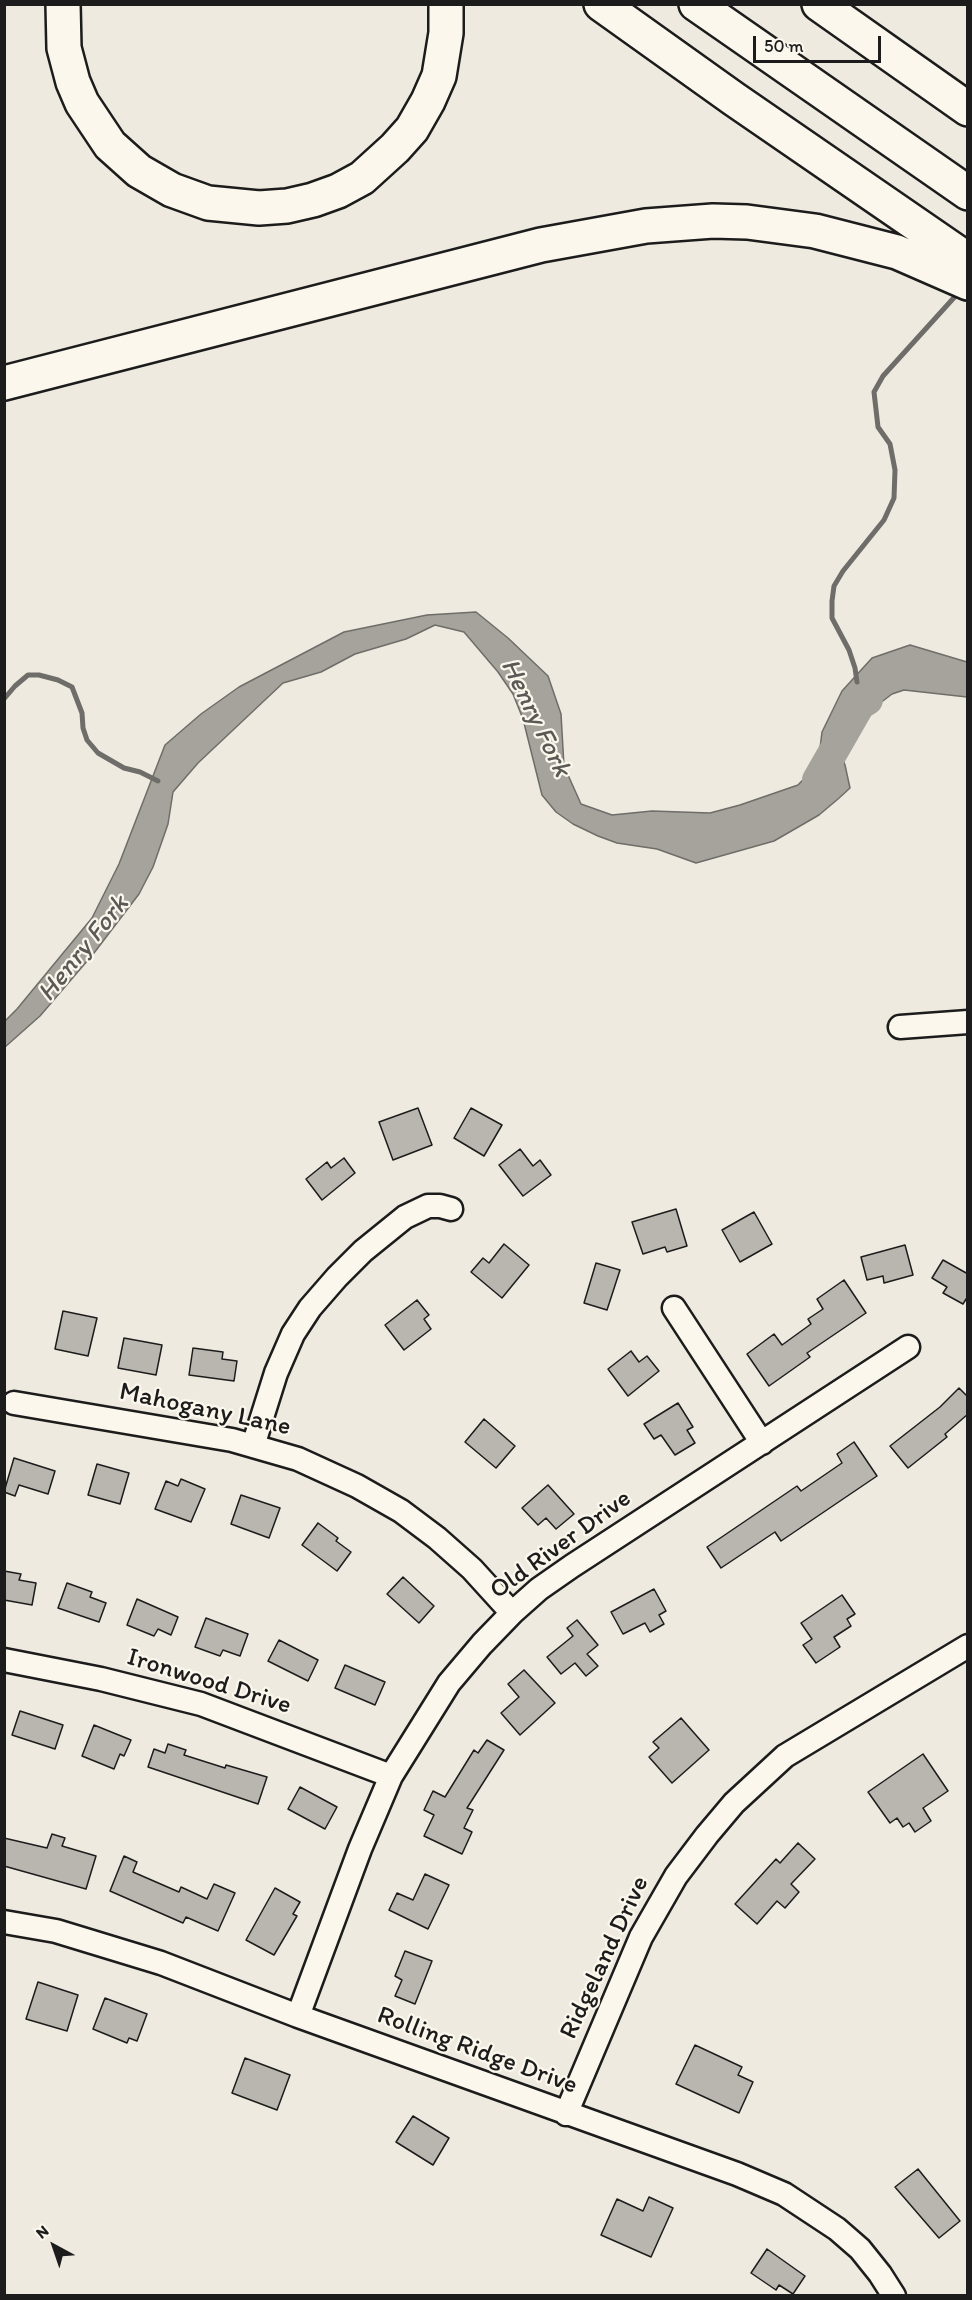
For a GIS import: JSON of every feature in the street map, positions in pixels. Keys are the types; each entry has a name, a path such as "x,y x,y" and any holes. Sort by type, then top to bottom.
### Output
{"highway":[{"path":"63,4 64,48 73,82 82,104 110,145 139,171 172,190 208,203 259,208 287,206 338,191 362,178 395,148 412,129 439,76 446,33 446,4"},
{"path":"601,4 734,99 968,260"},
{"path":"696,4 968,193"},
{"path":"819,4 968,109"},
{"path":"4,382 541,245 646,226 724,221 780,225 815,231 897,252 968,283"}],"street":[{"path":"900,1027 968,1022"},
{"path":"253,1446 276,1373 293,1334 310,1308 357,1258 405,1217 428,1206 451,1209"},
{"path":"674,1308 762,1443"},
{"name":"Old River Drive","path":"298,2016 360,1849 391,1776 449,1683 482,1644 539,1589 908,1347"},
{"name":"Mahogany Lane","path":"14,1403 232,1440 298,1459 357,1486 401,1511 437,1538 472,1569 512,1613"},
{"name":"Ridgeland Drive","path":"566,2114 641,1937 676,1876 703,1839 734,1803 785,1756 968,1646"},
{"name":"Ironwood Drive","path":"4,1660 100,1679 201,1704 391,1776"},
{"name":"Rolling Ridge Drive","path":"4,1922 56,1931 161,1963 566,2114 697,2158 784,2194 837,2229 860,2249 894,2295"}],"water":[{"path":"476,612 508,638 548,676 561,714 564,766 581,804 612,815 652,811 710,813 798,785 818,764 822,732 842,691 872,658 910,645 967,662 967,697 904,690 892,694 849,727 836,741 850,788 838,799 819,815 774,841 696,863 657,849 617,843 573,824 556,812 542,795 523,719 513,694 498,672 464,632 435,625 406,639 355,654 321,672 283,683 198,763 173,792 168,824 153,867 139,894 94,953 40,1016 5,1047 5,1021 92,918 119,864 165,745 201,714 239,687 344,632 427,615"}],"building":[{"path":"418,1108 432,1145 393,1160 379,1122"},
{"path":"471,1108 502,1125 484,1156 454,1138"},
{"path":"520,1149 533,1166 540,1160 551,1175 523,1196 499,1165"},
{"path":"344,1158 355,1173 322,1200 306,1179 327,1162 331,1168"},
{"path":"676,1209 687,1246 667,1252 665,1247 643,1254 632,1222"},
{"path":"754,1212 772,1244 740,1262 722,1230"},
{"path":"504,1244 529,1265 502,1298 471,1272 483,1258 489,1263"},
{"path":"905,1245 913,1275 884,1283 883,1276 867,1280 861,1257"},
{"path":"943,1260 968,1274 968,1296 963,1304 943,1293 947,1287 932,1278"},
{"path":"596,1263 620,1270 607,1310 584,1303"},
{"path":"844,1280 866,1313 807,1353 810,1357 769,1386 747,1354 774,1334 782,1345 811,1324 808,1319 823,1309 817,1299"},
{"path":"417,1300 429,1315 424,1319 431,1329 404,1350 385,1325"},
{"path":"63,1311 97,1318 88,1356 55,1349"},
{"path":"124,1338 162,1345 156,1375 118,1368"},
{"path":"193,1348 223,1352 222,1359 237,1361 234,1381 189,1375"},
{"path":"631,1351 639,1362 647,1356 659,1371 628,1396 608,1369"},
{"path":"959,1388 968,1397 968,1414 945,1434 947,1437 908,1468 890,1446 940,1407"},
{"path":"678,1403 693,1427 687,1430 695,1443 675,1455 661,1435 654,1439 644,1424"},
{"path":"484,1419 515,1446 496,1468 465,1442"},
{"path":"854,1442 877,1476 781,1541 775,1532 721,1568 707,1547 797,1486 801,1491 842,1463 837,1454"},
{"path":"14,1458 55,1471 48,1494 19,1485 15,1496 4,1492"},
{"path":"97,1464 129,1473 120,1504 88,1495"},
{"path":"181,1479 205,1489 191,1522 155,1509 166,1481 178,1486"},
{"path":"548,1485 574,1514 556,1529 546,1518 538,1525 522,1508"},
{"path":"241,1495 280,1508 269,1538 231,1524"},
{"path":"318,1523 338,1538 336,1541 351,1552 337,1571 302,1545"},
{"path":"4,1571 21,1574 19,1580 36,1583 32,1605 4,1600"},
{"path":"403,1577 434,1606 419,1623 387,1594"},
{"path":"67,1583 92,1592 90,1597 106,1603 99,1622 58,1608"},
{"path":"654,1589 666,1611 659,1615 664,1624 650,1632 645,1623 623,1634 611,1612"},
{"path":"842,1595 855,1614 847,1619 851,1626 834,1637 840,1647 816,1663 803,1645 812,1639 801,1623"},
{"path":"137,1599 178,1617 171,1635 158,1629 154,1636 127,1625"},
{"path":"206,1618 248,1634 240,1656 223,1650 220,1656 195,1647"},
{"path":"577,1620 598,1645 587,1654 598,1666 586,1676 575,1663 561,1674 547,1657 573,1636 567,1628"},
{"path":"279,1640 318,1660 308,1681 268,1661"},
{"path":"345,1665 385,1682 375,1705 335,1688"},
{"path":"524,1670 555,1703 520,1735 501,1713 519,1697 508,1684"},
{"path":"20,1711 63,1725 55,1749 12,1735"},
{"path":"681,1718 709,1750 672,1783 649,1757 659,1748 653,1742"},
{"path":"94,1725 131,1740 124,1756 120,1754 114,1769 82,1756"},
{"path":"487,1740 504,1750 467,1808 473,1810 464,1828 472,1832 462,1854 424,1836 434,1815 424,1810 433,1791 445,1797 474,1750 478,1753"},
{"path":"168,1744 186,1750 184,1755 225,1768 226,1765 267,1777 258,1804 148,1767 154,1749 165,1753"},
{"path":"923,1754 948,1791 923,1808 931,1821 915,1832 909,1823 903,1827 897,1818 890,1823 868,1792"},
{"path":"300,1787 337,1807 325,1829 288,1809"},
{"path":"52,1834 65,1838 62,1846 96,1856 86,1889 4,1866 4,1838 47,1848"},
{"path":"798,1843 815,1859 791,1884 799,1892 785,1908 777,1901 757,1924 735,1904 776,1859 780,1863"},
{"path":"124,1856 137,1862 133,1872 179,1892 181,1887 207,1899 214,1884 235,1893 218,1931 186,1917 183,1923 110,1891"},
{"path":"425,1874 449,1885 428,1929 389,1910 397,1893 413,1900"},
{"path":"275,1888 300,1902 293,1914 297,1916 274,1955 246,1940"},
{"path":"405,1951 432,1961 415,2004 395,1996 402,1980 395,1976"},
{"path":"38,1982 78,1995 67,2031 26,2019"},
{"path":"105,1998 147,2014 137,2041 129,2038 127,2043 93,2029"},
{"path":"695,2045 742,2067 738,2075 753,2082 739,2113 676,2084"},
{"path":"245,2058 290,2075 277,2110 232,2093"},
{"path":"413,2116 449,2138 433,2165 396,2142"},
{"path":"918,2169 960,2221 939,2238 895,2187"},
{"path":"649,2197 673,2208 651,2257 601,2235 617,2199 643,2211"},
{"path":"767,2249 805,2276 793,2294 779,2285 776,2290 751,2273"}],"waterway":[{"path":"857,682 849,650 832,618 832,601 834,586 843,571 884,520 894,498 895,470 890,444 878,427 874,392 883,376 960,291"},
{"path":"4,699 28,675 39,675 58,680 72,687 82,713 87,740 98,753 124,768 140,772 158,781"},
{"name":"Henry Fork","path":"817,780 860,705 868,700"}]}
